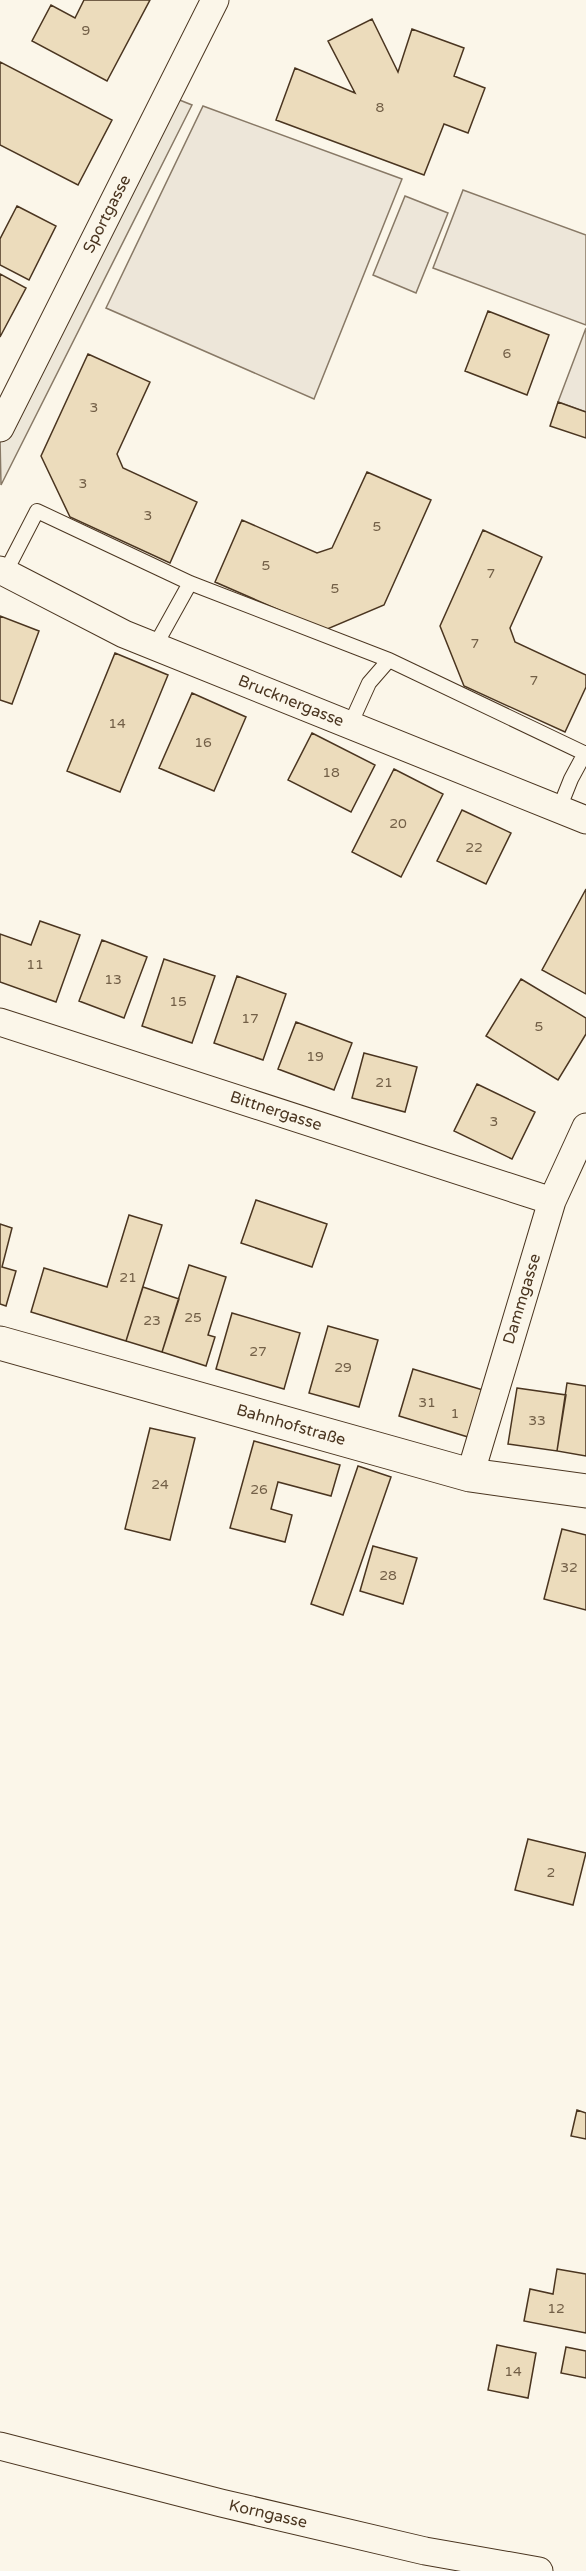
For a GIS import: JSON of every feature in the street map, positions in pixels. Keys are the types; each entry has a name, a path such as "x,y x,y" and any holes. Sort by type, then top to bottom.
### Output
{"street":[{"name":"Sportgasse","path":"0,428 215,0"},
{"name":"Brucknergasse","path":"2,571 124,634 586,820"},
{"name":"Bittnergasse","path":"0,1022 552,1201"},
{"name":"Dammgasse","path":"470,1475 552,1201 586,1128"},
{"name":"Bahnhofstraße","path":"0,1343 470,1475 586,1491"},
{"name":"Korngasse","path":"0,2446 221,2503 403,2546 539,2571"}],"lane":[{"path":"2,571 37,511 190,583 389,660 585,753 559,809"},
{"path":"155,646 190,583"},
{"path":"350,725 369,683 389,660"}],"shaded area":[{"path":"172,97 192,105 1,485 0,438"},
{"path":"203,106 402,179 314,399 106,308"},
{"path":"463,190 586,235 586,325 433,268"},
{"path":"405,196 448,213 416,293 373,275"},
{"path":"586,328 586,412 558,402"}],"building":[{"path":"84,0 150,0 107,81 32,41 51,5 75,18"},
{"path":"372,19 398,72 412,29 464,48 454,76 485,88 468,133 444,124 424,175 276,120 295,68 355,93 328,41"},
{"path":"0,62 112,120 78,185 0,145"},
{"path":"17,206 56,226 29,280 0,265 0,239"},
{"path":"0,274 26,288 0,337"},
{"path":"488,311 549,335 527,395 465,371"},
{"path":"88,354 150,382 117,454 123,468 197,502 170,563 70,517 41,456"},
{"path":"558,402 586,412 586,438 550,426"},
{"path":"367,472 431,500 384,605 325,630 215,582 242,520 317,553 332,548"},
{"path":"483,530 542,557 510,628 515,642 586,675 586,687 565,732 464,686 440,626"},
{"path":"0,616 39,631 12,704 0,700"},
{"path":"115,653 168,675 120,792 67,771"},
{"path":"192,693 246,717 214,791 159,768"},
{"path":"312,733 375,765 351,812 288,780"},
{"path":"394,769 443,794 401,877 352,852"},
{"path":"462,810 511,833 486,884 437,861"},
{"path":"586,889 586,994 542,970"},
{"path":"40,921 80,935 56,1002 0,982 0,934 31,945"},
{"path":"102,940 147,957 124,1018 79,1001"},
{"path":"164,959 215,976 192,1043 142,1026"},
{"path":"237,976 286,994 263,1060 214,1043"},
{"path":"521,979 586,1018 586,1034 558,1080 486,1036"},
{"path":"296,1022 352,1043 334,1090 278,1069"},
{"path":"364,1053 417,1067 405,1112 352,1098"},
{"path":"477,1084 535,1112 512,1159 454,1131"},
{"path":"256,1200 327,1224 312,1267 241,1243"},
{"path":"129,1215 162,1225 126,1341 31,1312 44,1268 107,1287"},
{"path":"0,1224 12,1228 2,1267 16,1271 6,1306 0,1304"},
{"path":"189,1265 226,1277 208,1335 215,1337 206,1366 162,1352"},
{"path":"143,1287 179,1299 162,1352 126,1341"},
{"path":"232,1313 300,1333 284,1389 216,1369"},
{"path":"328,1326 378,1340 359,1407 309,1393"},
{"path":"413,1369 483,1390 468,1437 399,1416"},
{"path":"567,1383 586,1386 586,1456 557,1451"},
{"path":"517,1388 566,1395 557,1451 508,1444"},
{"path":"150,1428 195,1438 170,1540 125,1529"},
{"path":"254,1441 340,1465 331,1496 278,1482 271,1509 292,1515 285,1542 230,1528"},
{"path":"358,1466 391,1477 343,1615 311,1604"},
{"path":"562,1529 586,1535 586,1610 544,1599"},
{"path":"373,1546 417,1558 403,1604 360,1591"},
{"path":"528,1839 586,1853 573,1905 515,1890"},
{"path":"577,2110 586,2113 586,2139 571,2136"},
{"path":"557,2269 586,2274 586,2333 524,2321 530,2289 553,2294"},
{"path":"497,2345 536,2353 528,2398 488,2390"},
{"path":"566,2347 586,2351 586,2378 561,2373"}]}
